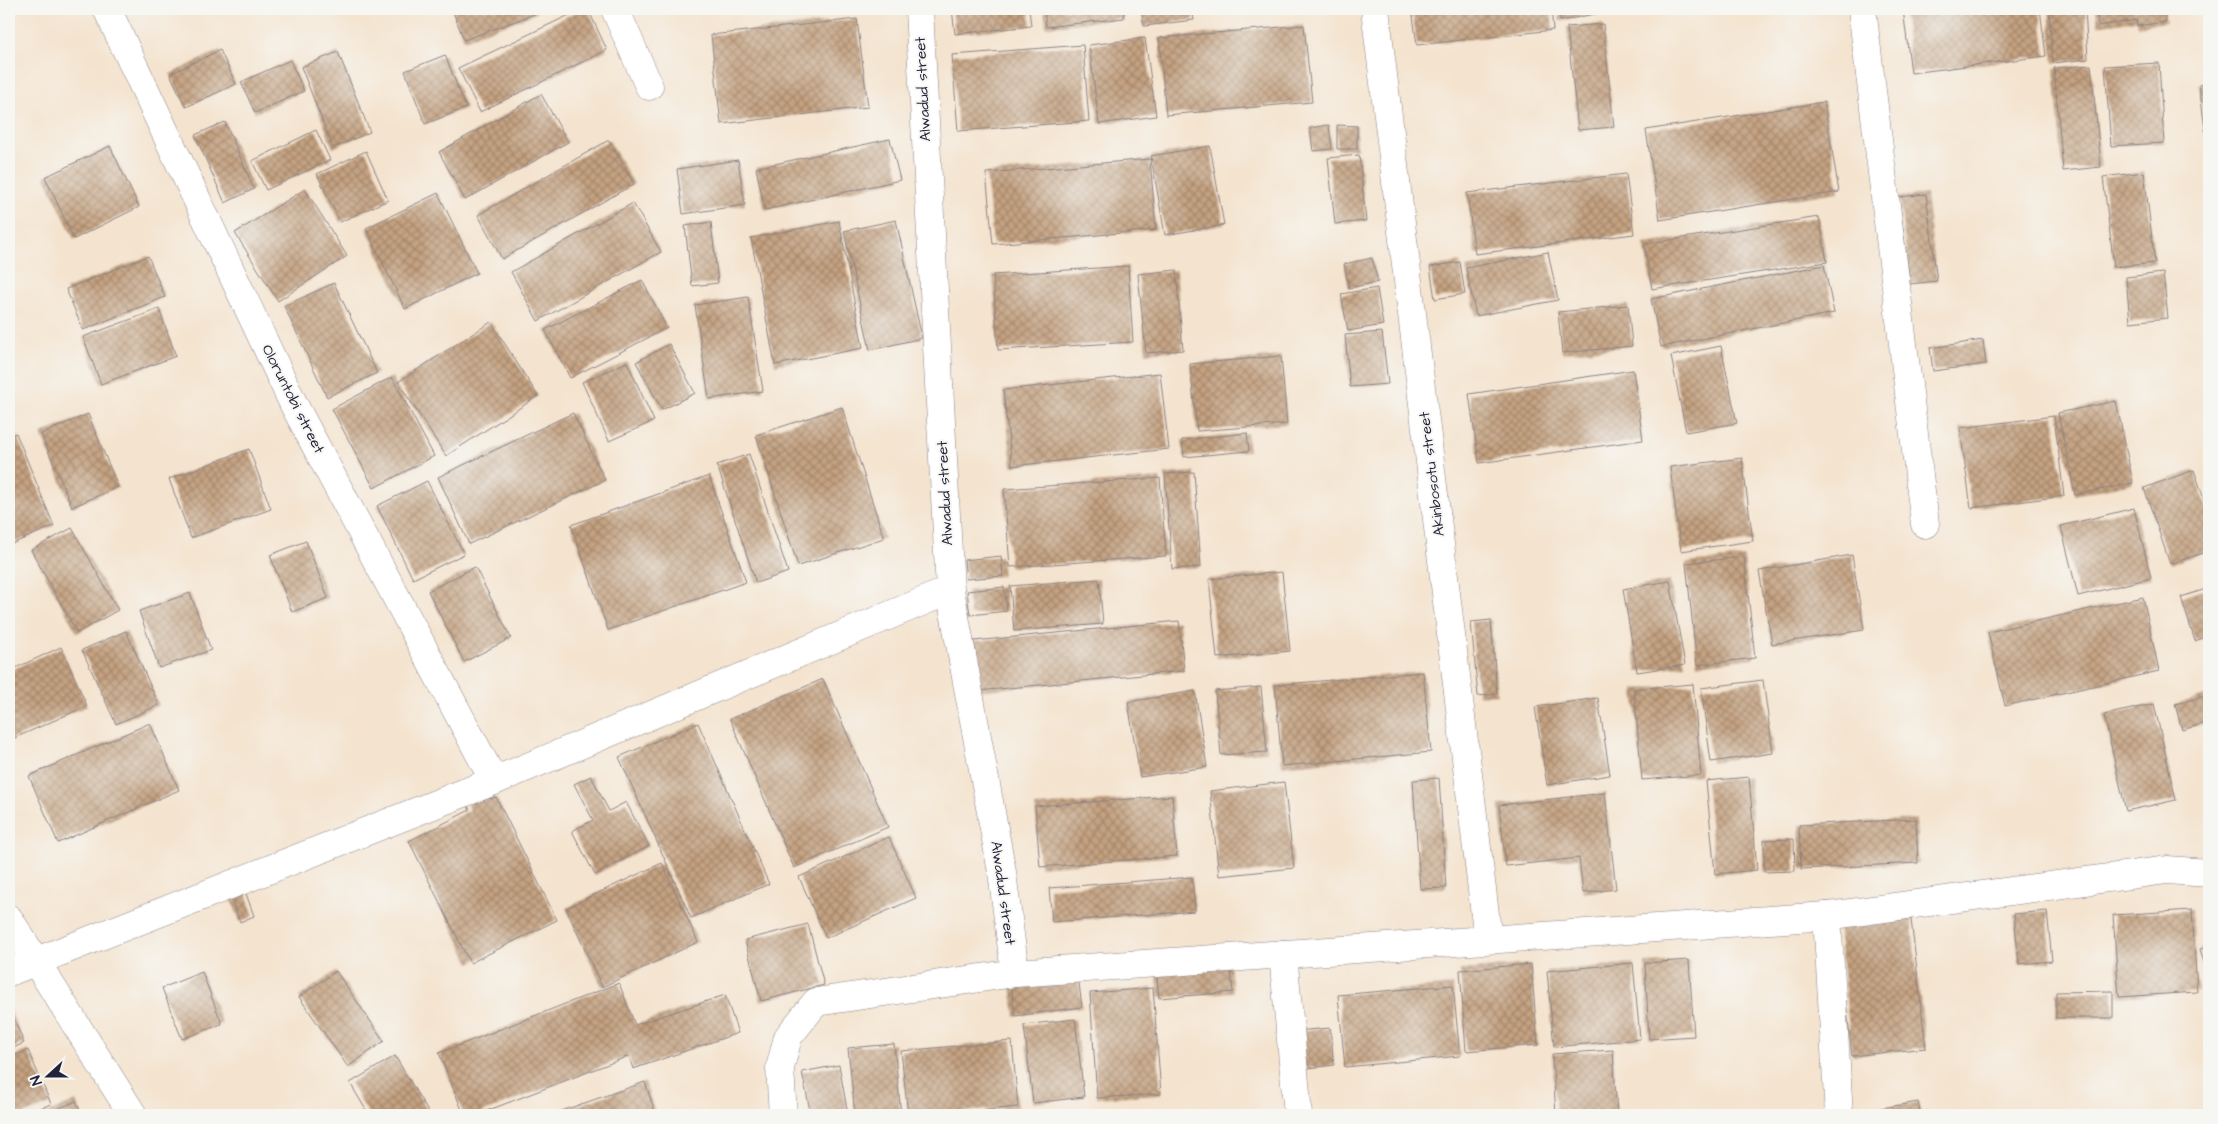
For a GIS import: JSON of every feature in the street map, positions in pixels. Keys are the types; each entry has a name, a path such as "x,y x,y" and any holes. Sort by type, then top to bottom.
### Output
{"street":[{"name":"Oloruntobi street","path":"107,9 294,404 494,782"},
{"path":"615,9 649,86"},
{"name":"Alwadud street","path":"919,9 950,590 1002,872 1015,973"},
{"name":"Akinbosotu street","path":"1376,9 1488,939"},
{"path":"1862,9 1925,524"},
{"path":"9,972 494,782 950,590"},
{"path":"783,1115 780,1068 788,1037 816,1002 1015,973 1827,916 2167,870 2209,872"},
{"path":"1827,916 1839,1115"},
{"path":"9,919 34,962 133,1115"},
{"path":"1283,954 1298,1115"}],"building":[{"path":"452,9 535,9 537,13 464,40"},
{"path":"582,9 588,9 607,50 480,112 458,68"},
{"path":"952,9 1029,9 1031,26 955,34"},
{"path":"1044,9 1123,9 1124,18 1046,27"},
{"path":"1141,9 1192,9 1194,20 1144,26"},
{"path":"1412,9 1551,9 1553,30 1417,45"},
{"path":"1558,9 1603,9 1604,12 1560,21"},
{"path":"1903,9 2040,9 2046,56 1911,73"},
{"path":"2049,9 2085,9 2088,59 2053,63"},
{"path":"2096,9 2164,9 2166,22 2137,26 2136,20 2098,26"},
{"path":"857,19 868,107 721,124 711,35"},
{"path":"1603,24 1614,127 1578,130 1567,27"},
{"path":"1304,25 1312,102 1166,115 1159,38"},
{"path":"1145,38 1156,116 1099,124 1089,45"},
{"path":"1083,45 1089,121 958,131 952,55"},
{"path":"220,50 236,84 186,107 170,74"},
{"path":"338,52 370,132 333,148 301,67"},
{"path":"445,55 466,108 425,124 405,71"},
{"path":"290,60 304,91 255,113 241,82"},
{"path":"2159,63 2164,143 2111,146 2105,66"},
{"path":"2091,65 2101,167 2063,171 2054,68"},
{"path":"2209,83 2209,151 2208,151 2199,85"},
{"path":"541,94 568,142 465,200 439,152"},
{"path":"1824,102 1839,192 1660,220 1646,130"},
{"path":"225,122 254,189 225,203 195,135"},
{"path":"1329,125 1332,149 1313,151 1310,128"},
{"path":"1337,125 1357,126 1357,149 1337,149"},
{"path":"316,130 330,160 266,190 252,161"},
{"path":"890,139 900,180 765,210 756,168"},
{"path":"609,140 634,184 502,259 478,215"},
{"path":"110,146 139,207 74,239 45,177"},
{"path":"1210,146 1224,225 1165,235 1151,156"},
{"path":"366,151 388,200 340,222 317,174"},
{"path":"1359,155 1366,221 1335,224 1328,158"},
{"path":"1150,159 1156,230 993,244 986,173"},
{"path":"738,160 745,205 683,214 677,169"},
{"path":"2144,172 2155,263 2114,267 2103,177"},
{"path":"1626,174 1634,234 1475,254 1467,193"},
{"path":"305,189 347,256 278,301 235,233"},
{"path":"438,193 477,273 405,309 366,228"},
{"path":"1926,194 1937,281 1910,284 1899,197"},
{"path":"633,203 661,252 538,321 511,272"},
{"path":"1819,217 1827,262 1652,289 1644,244"},
{"path":"896,220 922,338 870,350 844,231"},
{"path":"839,221 863,348 775,365 751,238"},
{"path":"711,222 718,283 692,286 685,226"},
{"path":"1548,252 1558,300 1476,316 1466,268"},
{"path":"148,256 165,297 83,330 66,289"},
{"path":"1372,258 1378,282 1349,288 1344,264"},
{"path":"1460,262 1465,294 1435,299 1430,267"},
{"path":"1824,265 1834,313 1661,347 1651,299"},
{"path":"1128,266 1133,342 998,350 993,275"},
{"path":"1176,270 1183,350 1146,353 1138,274"},
{"path":"2163,273 2168,318 2130,322 2126,277"},
{"path":"642,280 667,328 570,378 545,330"},
{"path":"334,283 377,373 327,397 284,306"},
{"path":"1377,288 1383,325 1348,331 1341,294"},
{"path":"748,297 763,391 709,399 695,305"},
{"path":"1628,305 1632,346 1562,353 1558,312"},
{"path":"159,309 176,356 101,384 83,337"},
{"path":"491,322 538,396 446,456 398,382"},
{"path":"1382,332 1388,384 1350,387 1345,335"},
{"path":"1983,340 1986,364 1933,371 1930,348"},
{"path":"669,344 695,393 662,410 636,362"},
{"path":"1721,346 1737,423 1686,432 1671,356"},
{"path":"1281,356 1287,424 1197,431 1190,364"},
{"path":"627,362 654,421 609,441 582,382"},
{"path":"1633,370 1643,440 1479,463 1469,394"},
{"path":"1160,373 1169,449 1012,466 1003,390"},
{"path":"392,377 434,456 374,488 332,409"},
{"path":"2116,401 2133,483 2075,495 2058,413"},
{"path":"842,407 884,538 798,566 756,435"},
{"path":"573,413 605,480 469,544 438,477"},
{"path":"88,414 118,487 72,507 41,434"},
{"path":"2054,416 2064,496 1971,508 1960,428"},
{"path":"16,433 54,526 9,545 9,436"},
{"path":"1247,433 1249,451 1184,457 1182,440"},
{"path":"249,449 271,509 191,538 169,479"},
{"path":"749,454 788,572 756,583 717,465"},
{"path":"1742,458 1753,541 1681,551 1670,467"},
{"path":"2194,470 2209,513 2209,551 2170,564 2144,488"},
{"path":"1194,472 1201,567 1172,569 1165,474"},
{"path":"709,476 746,582 608,630 571,525"},
{"path":"1160,478 1166,556 1010,567 1004,489"},
{"path":"427,481 464,554 413,579 377,506"},
{"path":"2134,508 2151,578 2078,596 2061,526"},
{"path":"72,528 118,610 77,633 31,550"},
{"path":"306,541 328,598 292,612 270,555"},
{"path":"1852,555 1864,630 1772,644 1759,571"},
{"path":"1001,556 1003,576 966,579 964,560"},
{"path":"1744,557 1755,658 1697,665 1686,563"},
{"path":"475,567 511,638 464,662 428,591"},
{"path":"1282,572 1290,651 1217,658 1209,579"},
{"path":"1099,579 1103,624 1014,631 1010,586"},
{"path":"1670,581 1685,665 1637,672 1623,589"},
{"path":"1004,587 1007,611 970,615 967,591"},
{"path":"2209,588 2209,636 2195,641 2181,597"},
{"path":"190,593 211,650 159,668 139,611"},
{"path":"2143,597 2159,671 2005,706 1988,632"},
{"path":"1491,620 1497,694 1478,696 1471,622"},
{"path":"1179,621 1184,671 978,691 974,641"},
{"path":"126,631 159,705 116,724 82,650"},
{"path":"61,647 87,706 10,740 9,671"},
{"path":"1423,672 1431,752 1282,766 1275,685"},
{"path":"823,679 888,827 794,868 730,719"},
{"path":"1763,680 1773,753 1711,762 1701,688"},
{"path":"1693,684 1701,775 1642,780 1634,689"},
{"path":"1261,687 1267,752 1221,755 1215,691"},
{"path":"1195,691 1207,767 1140,777 1128,702"},
{"path":"2209,695 2209,722 2182,730 2175,704"},
{"path":"1598,698 1610,775 1547,785 1535,707"},
{"path":"2154,704 2176,800 2126,811 2104,715"},
{"path":"150,723 179,790 58,843 29,776"},
{"path":"698,723 769,884 691,918 619,757"},
{"path":"591,776 609,811 626,802 649,846 595,875 572,831 593,820 574,784"},
{"path":"1749,777 1757,870 1715,874 1706,781"},
{"path":"1439,778 1446,888 1420,889 1413,780"},
{"path":"1284,782 1294,868 1219,876 1210,791"},
{"path":"488,793 491,799 496,797 557,920 470,963 409,841 470,810 467,804"},
{"path":"1605,793 1616,889 1583,893 1579,858 1506,866 1499,805"},
{"path":"1172,796 1177,856 1040,867 1035,806"},
{"path":"1916,819 1918,863 1801,869 1799,825"},
{"path":"889,837 916,898 826,938 799,877"},
{"path":"1794,839 1795,871 1764,872 1764,840"},
{"path":"662,863 698,942 602,987 566,908"},
{"path":"1192,877 1195,911 1052,922 1049,888"},
{"path":"245,891 254,916 240,922 230,896"},
{"path":"2192,910 2197,992 2119,997 2113,915"},
{"path":"2047,911 2052,961 2019,964 2014,914"},
{"path":"1911,919 1926,1048 1852,1056 1838,927"},
{"path":"808,924 824,985 761,1001 745,940"},
{"path":"2209,946 2209,979 2200,949"},
{"path":"1689,960 1694,1036 1649,1039 1645,963"},
{"path":"1230,961 1233,992 1159,998 1156,968"},
{"path":"1633,963 1640,1039 1554,1047 1547,971"},
{"path":"1531,964 1538,1045 1466,1051 1460,970"},
{"path":"336,971 384,1041 348,1067 299,997"},
{"path":"202,972 222,1024 182,1039 162,988"},
{"path":"1078,976 1082,1007 1015,1016 1011,985"},
{"path":"619,983 635,1025 725,995 738,1033 633,1069 629,1056 476,1115 464,1115 439,1053"},
{"path":"1453,985 1460,1056 1345,1067 1338,995"},
{"path":"1153,988 1161,1094 1097,1098 1090,993"},
{"path":"2113,991 2113,1018 2056,1018 2056,992"},
{"path":"9,1007 24,1043 9,1050"},
{"path":"1075,1019 1084,1097 1033,1103 1024,1025"},
{"path":"1330,1028 1334,1065 1301,1069 1296,1031"},
{"path":"1012,1041 1018,1107 933,1115 908,1115 901,1051"},
{"path":"894,1044 901,1115 855,1115 848,1048"},
{"path":"28,1050 51,1104 23,1115 9,1115 9,1058"},
{"path":"1613,1050 1617,1115 1556,1115 1552,1054"},
{"path":"395,1056 430,1115 369,1115 350,1083"},
{"path":"839,1065 848,1115 811,1115 802,1072"},
{"path":"645,1082 656,1115 550,1115"},
{"path":"76,1101 82,1115 43,1115"},
{"path":"1918,1102 1921,1115 1858,1115 1857,1112"}]}
